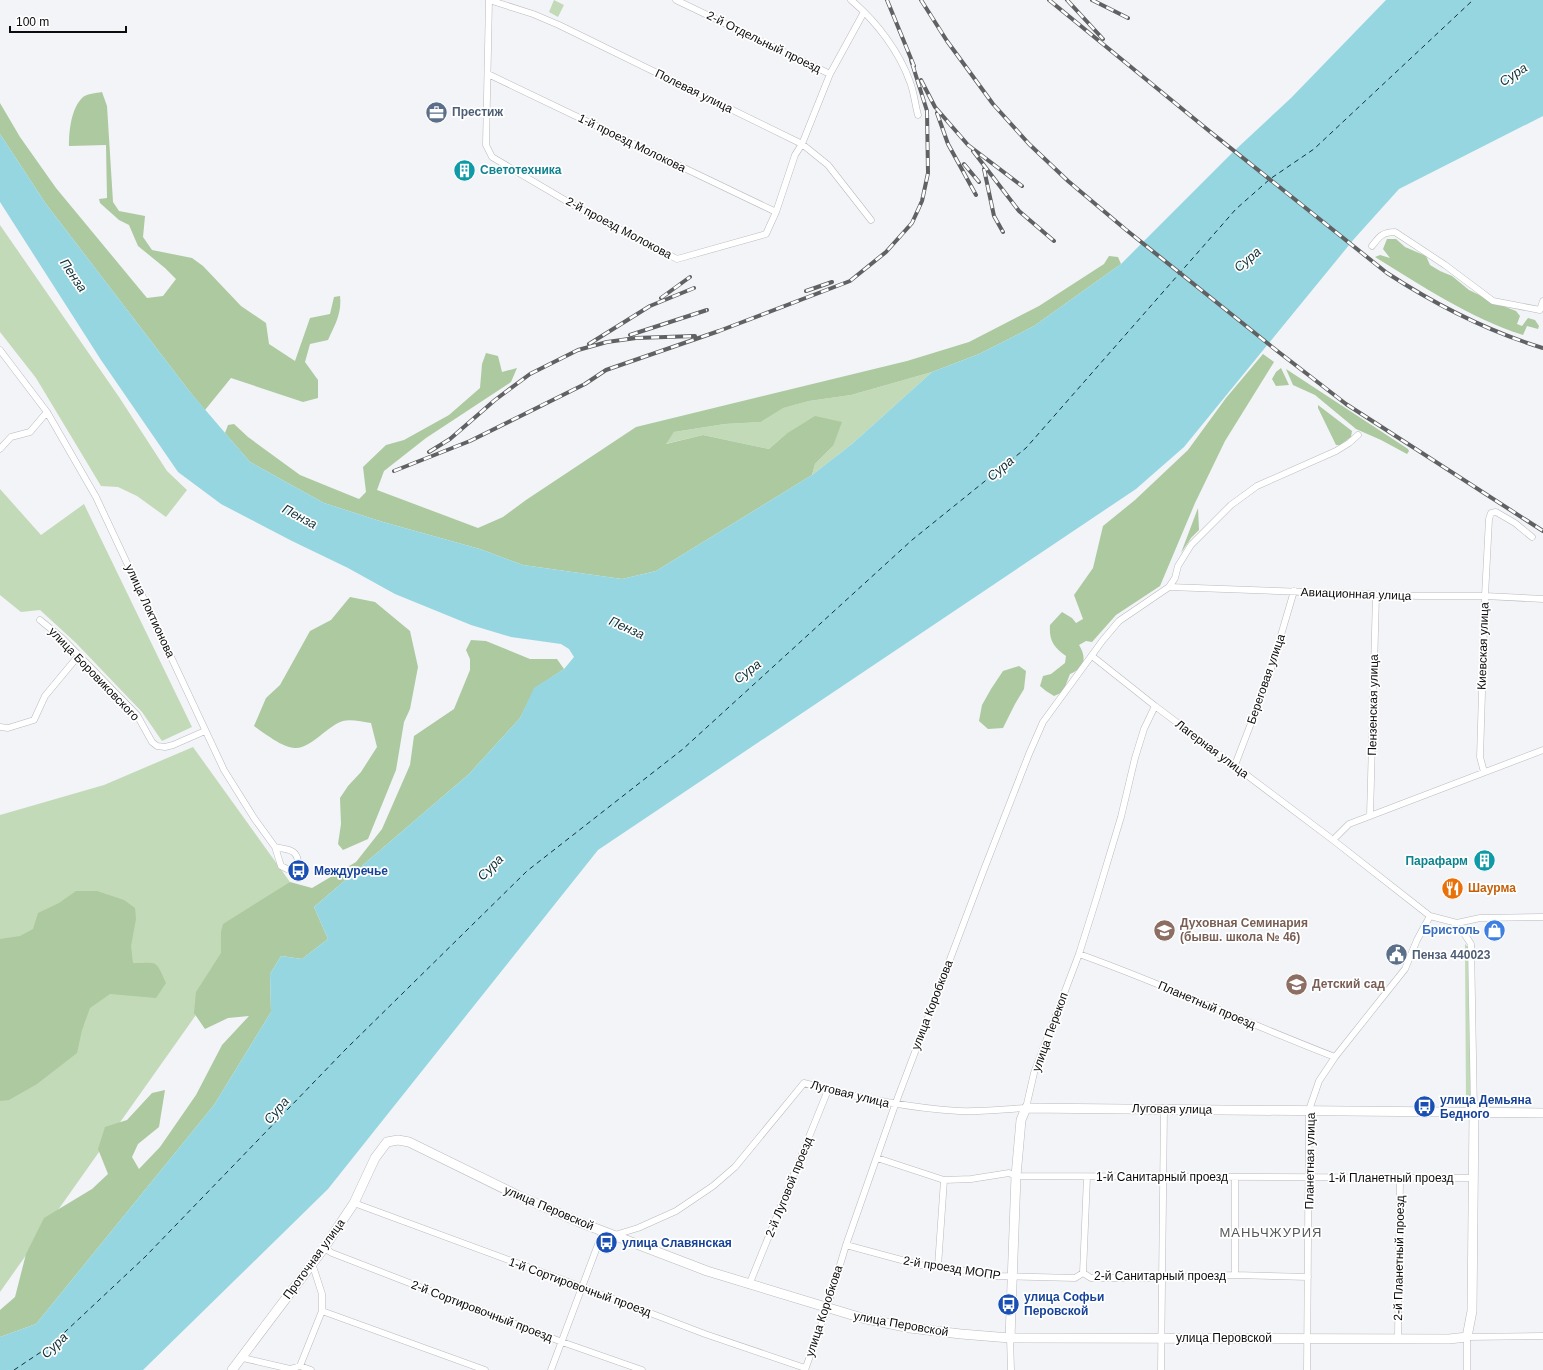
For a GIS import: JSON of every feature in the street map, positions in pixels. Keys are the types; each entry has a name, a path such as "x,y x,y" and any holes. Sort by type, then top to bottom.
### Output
{"main road":[{"name":"Луговая улица","path":"1026,1108 1543,1113"},
{"name":"улица Перекоп","path":"1010,1338 1016,1176 1021,1120 1026,1108"},
{"path":"1467,1337 1472,1311 1474,1112"},
{"name":"улица Перовской","path":"387,1142 398,1140 409,1142 519,1196 603,1232 707,1271 749,1285 862,1318 910,1328 1010,1338 1450,1339 1467,1337"},
{"name":"Проточная улица","path":"232,1370 324,1248 354,1203 375,1158 387,1142"}],"street":[{"path":"488,74 489,0"},
{"name":"Полевая улица","path":"489,0 533,14 560,25 802,144 828,165 871,220"},
{"name":"2-й Отдельный проезд","path":"676,0 830,74"},
{"path":"851,0 864,12 884,35 896,52 910,82 918,115"},
{"path":"776,212 795,155 802,144 830,74 864,12"},
{"name":"2-й проезд Молокова","path":"488,74 486,145 492,157 580,209 677,259 766,234 776,212"},
{"name":"1-й проезд Молокова","path":"488,74 776,212"},
{"path":"1372,246 1380,235 1388,232 1395,232 1445,265 1493,301 1540,310 1543,301"},
{"name":"улица Локтионова","path":"0,350 47,412 96,497 224,770 254,818 275,847 281,866 288,869 294,868 298,861 297,855 294,851 275,847"},
{"path":"0,448 11,437 30,432 47,412"},
{"path":"1169,587 1175,578 1178,566 1191,545 1231,505 1257,486 1332,453 1349,443 1358,435"},
{"name":"Киевская улица","path":"1484,772 1480,757 1485,596 1489,519 1491,513 1496,512 1515,523 1532,536"},
{"name":"Авиационная улица","path":"1169,587 1376,595 1485,596 1543,599"},
{"name":"улица Коробкова","path":"805,1369 827,1308 846,1245 895,1105 1029,754 1043,722 1119,621 1169,587"},
{"name":"Береговая улица","path":"1235,766 1268,679 1294,591"},
{"name":"Пензенская улица","path":"1370,816 1376,595"},
{"name":"улица Боровиковского","path":"40,620 62,638 137,715 152,742 157,746 165,747 173,745 205,731"},
{"path":"0,726 8,728 34,720 45,696 79,655"},
{"name":"Лагерная улица","path":"1092,656 1155,706 1333,840 1430,916"},
{"name":"улица Перекоп","path":"1026,1108 1034,1072 1079,954 1121,817 1137,750 1144,729 1155,706"},
{"path":"1333,840 1349,824 1543,750"},
{"path":"1430,916 1457,923 1480,918 1543,917"},
{"name":"Планетная улица","path":"1307,1370 1309,1110 1319,1081 1335,1057 1405,969 1417,940 1430,916"},
{"path":"1457,923 1472,944 1474,1112"},
{"name":"Планетный проезд","path":"1079,954 1130,972 1290,1040 1335,1057"},
{"name":"Луговая улица","path":"614,1235 638,1228 676,1211 713,1186 735,1167 804,1082 828,1090 895,1105 960,1111 1026,1108"},
{"name":"2-й Луговой проезд","path":"749,1285 828,1090"},
{"path":"1161,1370 1160,1338 1164,1109"},
{"path":"877,1158 944,1180 938,1266"},
{"name":"1-й Санитарный проезд","path":"944,1180 971,1179 1009,1173 1016,1176 1309,1178"},
{"path":"1083,1273 1087,1177"},
{"path":"1235,1177 1235,1275"},
{"name":"1-й Планетный проезд","path":"1309,1178 1473,1178"},
{"name":"2-й Планетный проезд","path":"1398,1338 1400,1178"},
{"name":"1-й Сортировочный проезд","path":"354,1203 705,1334 805,1369"},
{"path":"552,1370 603,1232"},
{"name":"2-й проезд МОПР","path":"846,1245 920,1265 938,1266 995,1276 1013,1277"},
{"name":"2-й Сортировочный проезд","path":"324,1248 562,1342 642,1370"},
{"path":"300,1366 322,1311 322,1294 312,1263"},
{"name":"2-й Санитарный проезд","path":"1013,1277 1075,1278 1083,1273 1091,1278 1161,1278 1235,1275 1308,1277"},
{"path":"322,1311 485,1370"},
{"path":"1467,1370 1467,1337 1543,1336"},
{"name":"улица Перекоп","path":"1010,1338 1011,1370"},
{"path":"242,1358 290,1370 300,1366 311,1370"}],"green space":[{"path":"554,0 564,5 558,17 549,12"},
{"path":"102,92 107,106 113,202 119,211 145,216 143,237 152,250 192,258 203,266 241,306 266,323 269,344 295,361 310,318 330,314 334,297 340,296 339,313 328,340 310,344 305,362 318,380 318,398 303,402 231,378 205,410 46,204 0,134 0,103 20,137 56,188 147,298 163,296 176,279 138,246 129,225 119,220 100,203 99,199 107,198 106,145 69,146 73,113 79,102 85,96"},
{"path":"0,225 119,397 167,471 187,490 166,517 137,496 118,487 101,486 36,378 0,332"},
{"path":"1387,239 1396,239 1405,247 1426,256 1430,265 1452,276 1469,290 1516,311 1520,316 1517,324 1522,326 1528,318 1535,320 1539,326 1538,329 1527,326 1523,335 1503,328 1484,320 1429,290 1375,257 1380,255 1390,258 1383,249"},
{"path":"1109,256 1118,257 1121,264 1034,326 979,354 932,372 851,395 809,401 783,408 761,422 725,424 674,432 666,444 703,435 769,449 786,434 815,416 842,422 833,446 815,464 812,475 656,571 622,579 523,565 480,549 383,522 324,503 250,462 225,433 228,425 234,424 248,437 300,475 359,499 366,492 363,467 386,445 404,440 449,415 480,388 482,364 486,353 498,356 502,372 517,368 511,382 426,438 384,471 377,490 478,528 503,517 636,427 907,361 969,342 1039,306 1104,264"},
{"path":"1263,354 1274,362 1225,441 1195,503 1160,586 1116,615 1092,642 1086,641 1079,645 1084,658 1082,665 1070,674 1063,692 1054,696 1046,691 1040,686 1043,676 1051,674 1065,663 1066,656 1053,643 1050,635 1050,625 1062,612 1072,618 1076,623 1083,619 1074,595 1093,568 1103,526 1135,500 1188,450 1226,398"},
{"path":"1281,368 1289,385 1276,386 1272,379 1276,372"},
{"path":"1286,369 1408,449 1409,451 1407,454 1356,429 1315,395 1293,385"},
{"path":"932,372 852,444 812,475 815,464 833,446 786,434 769,449 703,435 665,444 674,432 725,424 761,422 782,408 809,401 851,395"},
{"path":"1318,405 1352,431 1351,437 1340,445 1336,445 1318,408"},
{"path":"0,489 41,535 84,504 192,727 162,741 142,712 76,643 40,610 21,612 0,595"},
{"path":"1198,508 1199,530 1191,538 1181,553"},
{"path":"350,597 375,602 410,631 418,667 410,709 404,722 396,770 368,839 343,850 338,844 341,824 340,798 348,786 361,772 377,747 371,723 346,720 337,723 307,745 295,748 279,743 254,726 266,698 280,685 310,631 331,620"},
{"path":"471,640 486,641 530,659 557,659 564,669 535,688 520,718 469,774 314,907 328,939 302,959 281,956 270,974 271,1012 214,1105 36,1324 0,1337 0,1310 15,1297 26,1254 44,1218 92,1189 108,1174 98,1149 105,1127 127,1120 152,1093 165,1090 159,1127 138,1144 132,1157 139,1169 160,1147 196,1095 222,1045 249,1016 228,1018 205,1029 194,1013 196,992 221,953 221,932 223,924 290,882 312,888 356,862 382,829 410,765 414,736 454,709 470,670 470,659 466,650"},
{"path":"1019,666 1026,671 1024,689 1003,728 988,729 979,721 982,705 1003,671"},
{"path":"193,747 290,882 0,1292 0,815 104,785"},
{"path":"76,891 97,891 124,900 135,908 136,919 131,946 133,963 155,964 158,966 166,983 156,998 110,994 90,1008 82,1030 77,1053 37,1084 9,1100 0,1101 0,939 20,936 33,929 38,913 59,903"},
{"path":"1465,944 1469,948 1471,1097 1466,1103"}],"water":[{"path":"1386,0 1543,0 1543,116 1399,189 1354,239 1184,447 1136,489 598,850 328,1189 143,1370 0,1370 0,1337 36,1324 214,1105 271,1012 270,974 281,956 302,959 328,939 314,907 469,774 520,718 534,688 564,669 574,657 569,649 561,644 511,637 471,625 395,594 348,568 221,504 178,472 101,360 0,202 0,134 46,204 190,392 250,462 324,503 383,522 480,549 523,565 622,579 656,571 812,475 852,444 932,372 979,354 1034,326 1121,264 1233,152 1291,98"}],"ferry route":[{"path":"14,1370 50,1346 145,1257 345,1050 527,871 683,749 912,540 1026,448 1236,209 1270,179 1314,149 1473,0"}],"railway":[{"path":"887,0 914,66"},
{"path":"921,0 947,41 993,104 1029,144 1068,181 1125,229 1346,404 1543,531"},
{"path":"1049,0 1208,130 1387,273 1424,296 1462,316 1502,334 1543,348"},
{"path":"1067,0 1103,39"},
{"path":"1092,0 1128,18"},
{"path":"394,471 470,441 585,384 606,370 719,331 850,281 886,252 912,223 922,201 928,173 927,111 911,60"},
{"path":"921,80 935,107 968,145 1022,186"},
{"path":"937,113 948,144 976,195"},
{"path":"973,151 1019,211 1054,241"},
{"path":"964,164 979,182"},
{"path":"984,169 994,216 1003,232"},
{"path":"661,298 690,277"},
{"path":"806,291 832,282"},
{"path":"589,344 650,306 694,288"},
{"path":"630,335 707,310"},
{"path":"429,452 450,439 495,400 530,374 578,350 607,342 636,338 695,336"}],"place":[{"name":"Престиж","path":"437,112"},
{"name":"Светотехника","path":"464,170"},
{"name":"Парафарм","path":"1484,861"},
{"name":"Междуречье","path":"299,871"},
{"name":"Шаурма","path":"1453,888"},
{"name":"Духовная Семинария (бывш. школа № 46)","path":"1164,930"},
{"name":"Бристоль","path":"1495,930"},
{"name":"Пенза 440023","path":"1396,955"},
{"name":"Детский сад","path":"1296,984"},
{"name":"улица Демьяна Бедного","path":"1424,1107"},
{"name":"улица Славянская","path":"607,1243"},
{"name":"улица Софьи Перовской","path":"1008,1304"}],"district":[{"name":"МАНЬЧЖУРИЯ","path":"1271,1232"}],"water label":[{"name":"Сура","path":"1513,74"},
{"name":"Сура","path":"1247,259"},
{"name":"Пенза","path":"74,275"},
{"name":"Сура","path":"1000,468"},
{"name":"Пенза","path":"300,516"},
{"name":"Пенза","path":"627,627"},
{"name":"Сура","path":"747,671"},
{"name":"Сура","path":"490,867"},
{"name":"Сура","path":"276,1110"},
{"name":"Сура","path":"54,1345"}]}
